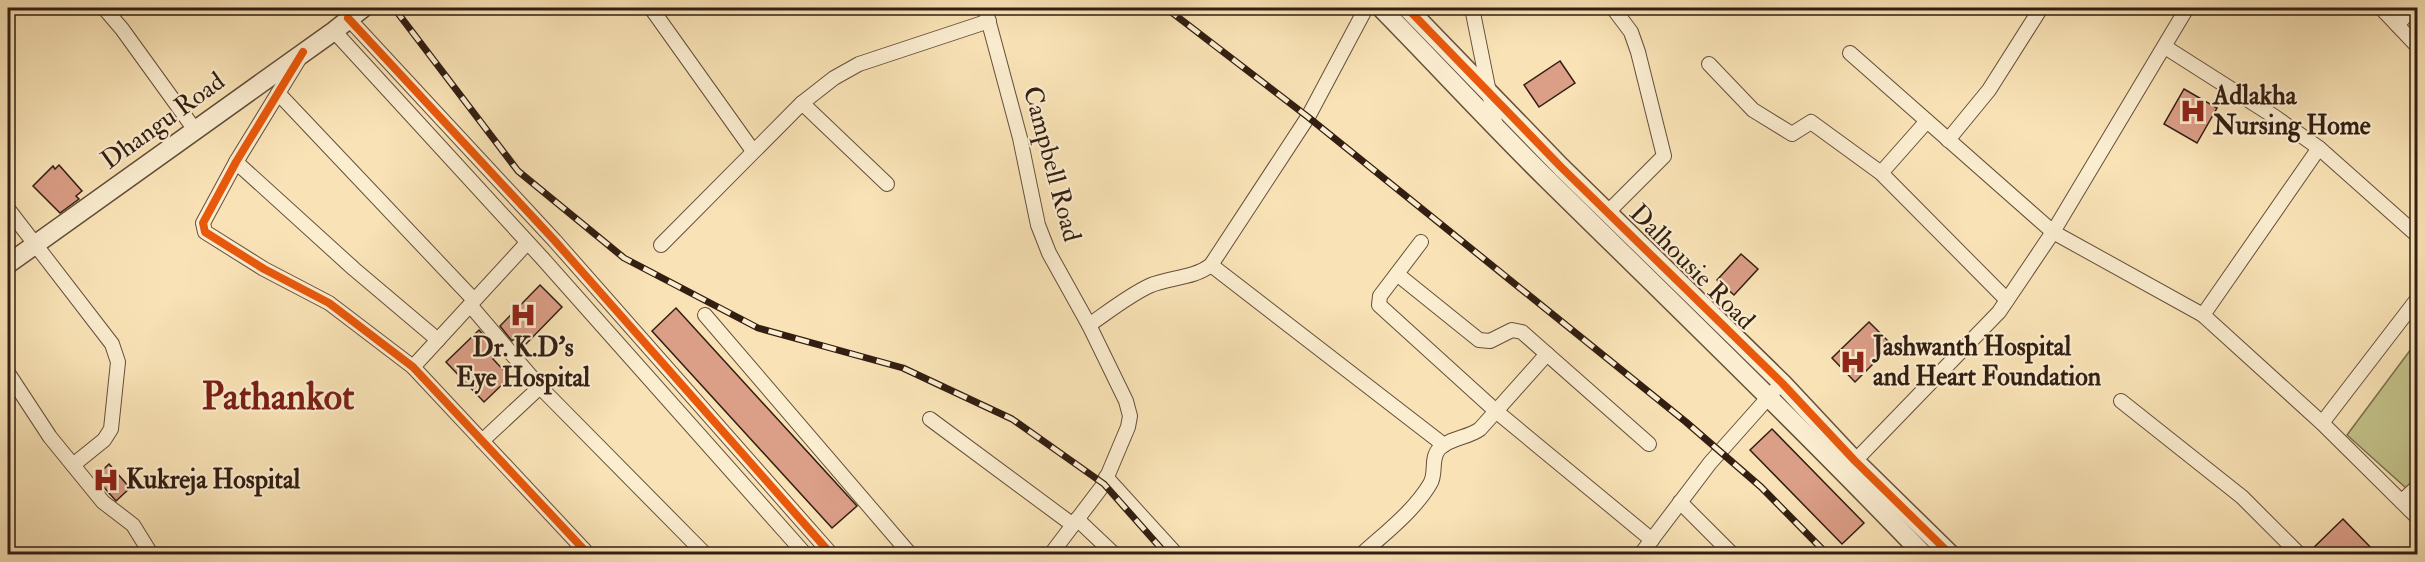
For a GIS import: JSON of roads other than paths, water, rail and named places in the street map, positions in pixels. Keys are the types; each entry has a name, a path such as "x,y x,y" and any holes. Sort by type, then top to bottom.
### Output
{"street":[{"path":"104,8 195,130"},
{"path":"1089,325 1149,286 1202,272 1210,265 1308,117 1366,8"},
{"name":"Dalhousie Road","path":"1381,8 1496,127 1768,397 1950,555"},
{"name":"Dalhousie Road","path":"1407,8 1607,213 1782,383 1923,555"},
{"path":"1472,8 1496,127"},
{"path":"1607,213 1664,156 1638,52 1631,32 1613,8"},
{"path":"1948,140 1989,90 2041,8"},
{"path":"1850,467 1999,312 2053,232 2187,8"},
{"path":"2380,8 2418,48"},
{"path":"2397,25 2413,8"},
{"path":"655,10 753,151"},
{"path":"356,13 831,555"},
{"name":"Dhangu Road","path":"8,264 356,13"},
{"path":"661,245 802,103 834,78 859,64 987,14"},
{"name":"Campbell Road","path":"987,14 1020,138 1038,225 1049,253 1118,381 1130,416 1128,427 1106,477 1056,552"},
{"path":"334,31 543,259 804,555"},
{"path":"2165,47 2319,148 2418,236"},
{"path":"303,52 236,162 203,223 204,232 329,303 413,367 482,441 573,550 588,555"},
{"path":"1850,53 2053,232 2203,315 2322,423 2418,518"},
{"path":"1709,64 1753,110 1792,134 1811,122 1881,173 2007,300"},
{"path":"278,93 472,302 540,387 705,555"},
{"path":"802,103 887,184"},
{"path":"1881,173 1926,121"},
{"path":"2203,315 2319,148"},
{"path":"236,162 438,340"},
{"path":"8,208 112,344 118,362 111,429 104,440 73,465"},
{"path":"543,259 555,241"},
{"path":"1421,242 1380,296 1379,305 1497,412 1652,540"},
{"path":"413,367 527,243"},
{"path":"1210,265 1444,445"},
{"path":"1397,274 1474,338 1490,342 1517,329 1649,444"},
{"path":"2322,423 2418,298"},
{"path":"705,315 910,555"},
{"path":"1362,555 1424,493 1434,478 1434,457 1444,445 1474,434 1497,412 1547,354"},
{"path":"8,373 50,437 103,502 133,525 151,555"},
{"path":"1641,555 1716,457 1782,383"},
{"path":"482,441 540,387"},
{"path":"2121,401 2242,497 2299,555"},
{"path":"930,419 1075,522 1114,555"},
{"path":"729,469 743,456"},
{"path":"1106,477 1176,555"},
{"path":"2402,501 2418,486"},
{"path":"1680,502 1732,555"}],"railway":[{"path":"394,8 518,171 624,258 758,328 903,368 1012,419 1104,484 1166,554"},
{"path":"1166,8 1308,117 1686,422 1761,487 1827,554"}],"place":[{"name":"Adlakha Nursing Home","path":"2193,111"},
{"name":"Dr. K.D's Eye Hospital","path":"523,315"},
{"name":"Jashwanth Hospital and Heart Foundation","path":"1853,362"},
{"name":"Kukreja Hospital","path":"106,480"}],"district":[{"name":"Pathankot","path":"278,397"}]}
